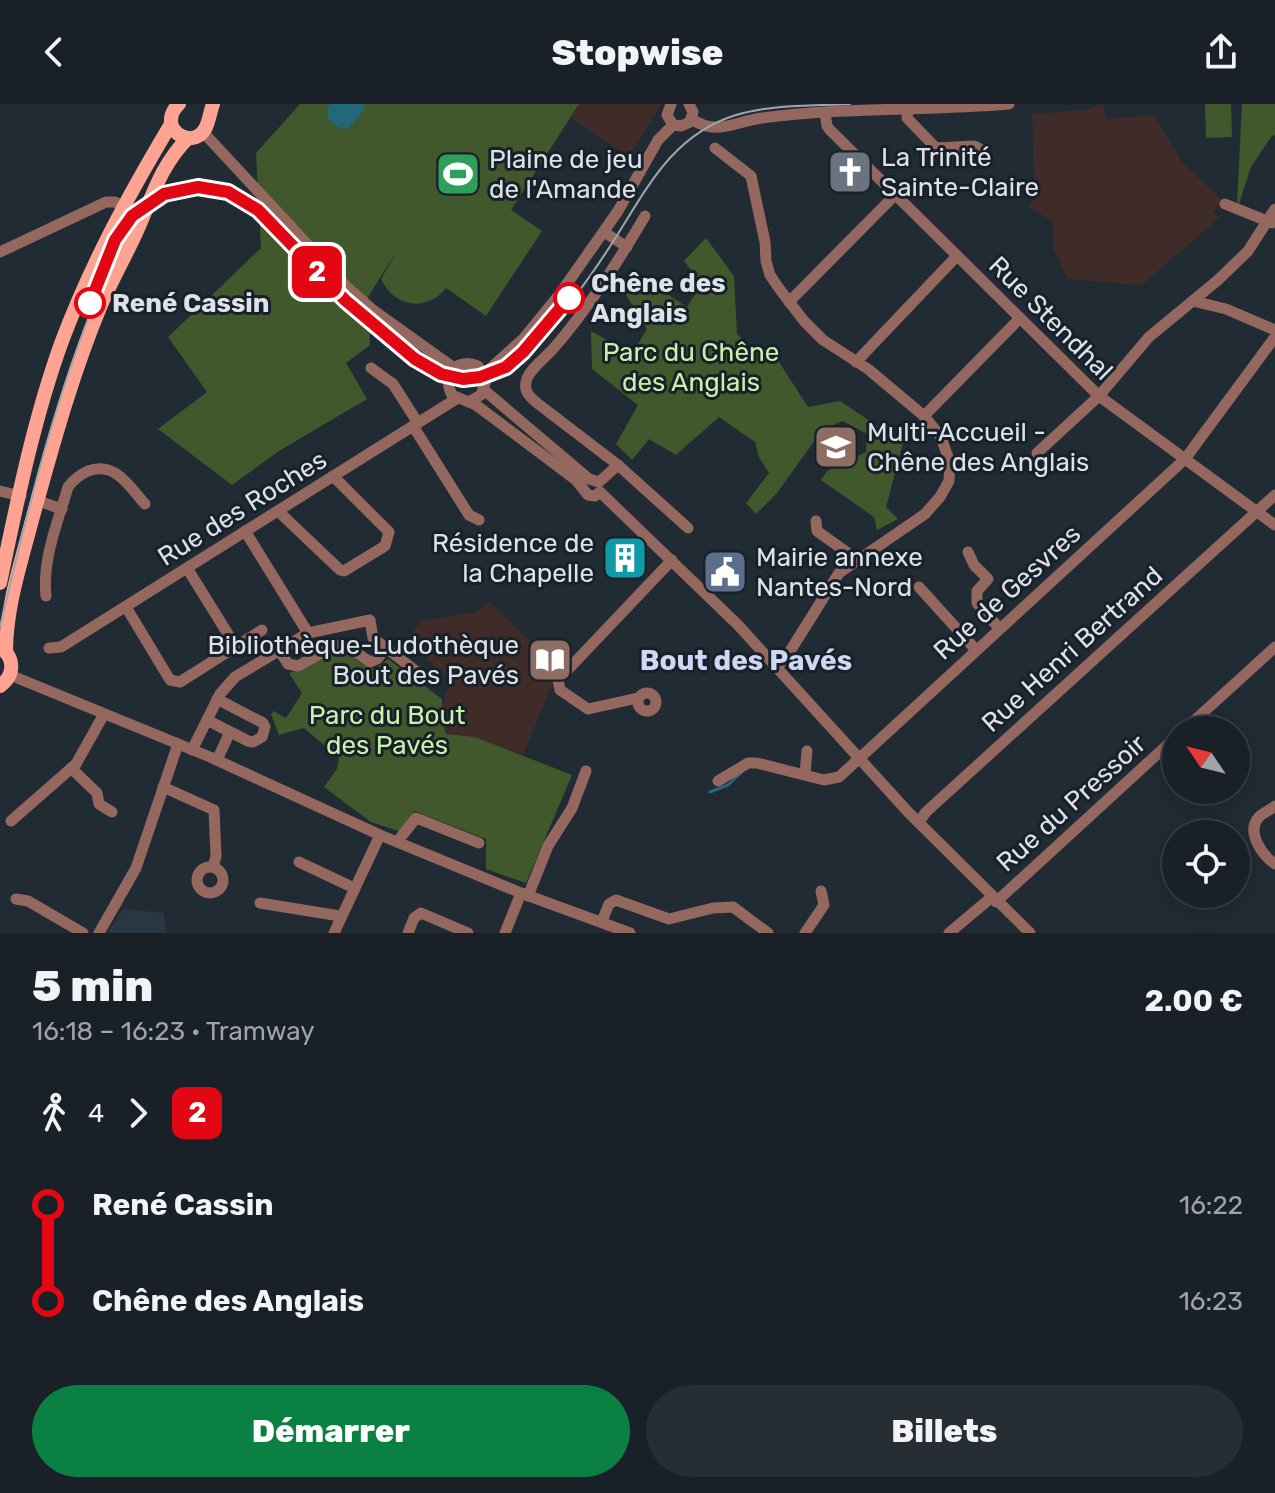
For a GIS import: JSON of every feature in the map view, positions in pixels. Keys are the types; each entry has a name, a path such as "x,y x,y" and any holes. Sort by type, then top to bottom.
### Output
{"main road":[{"path":"5,680 12,663 3,649 10,606 78,366 162,169 188,138 203,132 207,108"},
{"path":"172,111 178,134 188,138"},
{"path":"0,583 62,341 98,256 172,111"}],"street":[{"path":"671,104 667,114 673,125"},
{"path":"462,400 477,399 484,390 484,374 524,338 559,295 604,232 658,140 673,125 684,125 691,119 693,112 689,104"},
{"path":"691,119 706,127 716,128 761,118 1009,104"},
{"path":"908,110 907,118 912,126 936,148 974,146 984,151"},
{"name":"Rue Stendhal","path":"825,113 830,130 1099,396 1275,525"},
{"path":"203,132 346,286 373,310 454,368"},
{"path":"715,148 751,176 770,275 789,302 831,347 883,380 924,416 941,437 949,454 950,473 945,490 925,514 839,573 777,667"},
{"path":"789,302 895,195"},
{"path":"0,252 106,202 115,202 123,207"},
{"path":"1225,204 1271,223"},
{"path":"1037,453 1099,396 1149,337 1248,251 1271,223 1275,209"},
{"path":"645,216 571,326 526,378 525,386 528,395 537,403 618,465 688,528"},
{"path":"604,232 627,247"},
{"path":"856,362 957,256"},
{"path":"1193,301 1226,309 1275,330"},
{"path":"924,416 1020,318"},
{"name":"Rue de Gesvres","path":"805,774 830,780 839,777 1185,459 1275,337"},
{"path":"511,348 473,364 463,363 454,368 447,383 451,393 481,408 593,485"},
{"path":"473,364 484,374"},
{"path":"371,368 393,384 469,515 479,520"},
{"path":"484,390 593,485 672,560 777,667 919,822 1030,933"},
{"name":"Rue des Roches","path":"49,648 61,647 415,424 462,400"},
{"path":"593,485 618,465"},
{"path":"46,596 49,555 68,487 74,478 99,468 110,469 120,475 145,504"},
{"path":"278,511 340,570 344,571 385,546 389,532 333,476"},
{"path":"0,491 21,496"},
{"name":"Rue Henri Bertrand","path":"919,822 926,812 1275,495"},
{"path":"38,501 62,509"},
{"path":"816,521 817,531 856,559"},
{"path":"245,531 308,633"},
{"path":"968,552 974,565 988,579 977,591 977,603 999,628"},
{"path":"638,698 588,709 560,690 558,680 672,560"},
{"path":"187,568 236,647"},
{"path":"919,587 976,650"},
{"path":"126,607 170,680 180,682 262,630"},
{"path":"192,750 226,685 308,633 370,620 373,638 425,678"},
{"path":"279,650 288,664 298,666 332,647 346,647 370,662 386,648"},
{"name":"Rue du Pressoir","path":"1199,716 1275,647"},
{"path":"5,680 104,714 217,760 380,835 630,933"},
{"path":"207,720 253,742 262,737 265,727 259,720 217,699"},
{"path":"11,821 71,768 104,714"},
{"path":"217,760 230,732"},
{"path":"99,933 136,868 178,744"},
{"name":"Rue du Pressoir","path":"949,933 994,900 1162,750"},
{"path":"718,781 748,763 805,774 807,751"},
{"path":"71,768 97,793 99,804 112,812"},
{"path":"505,933 548,846 572,808 586,771"},
{"path":"163,787 214,810 216,856 213,867"},
{"path":"1275,806 1258,819 1254,827 1263,855 1275,864"},
{"path":"397,842 416,818 479,843"},
{"path":"334,933 380,835"},
{"path":"299,862 354,888"},
{"path":"805,933 824,905 821,891"},
{"path":"16,899 28,901 83,933"},
{"path":"602,921 609,904 616,900 669,919 724,906 740,910 768,933"},
{"path":"260,903 340,916"},
{"path":"408,933 414,918 421,913 468,933"}],"shaded area":[{"path":"579,104 661,104 629,157 571,118"},
{"path":"1101,104 1107,119 1154,115 1183,163 1222,200 1214,212 1219,218 1142,285 1068,279 1054,250 1053,222 1028,206 1035,198 1032,114 1084,110"},
{"path":"490,602 540,651 537,655 553,672 559,668 523,755 475,737 446,734 441,708 451,679 405,642 421,621 476,612"},
{"path":"123,909 164,913 166,933 107,933"}],"green space":[{"path":"300,104 579,104 511,210 542,231 486,316 446,288 438,296 420,304 402,301 394,296 381,279 397,251 368,297 370,345 346,363 367,399 279,451 232,485 158,429 207,392 168,337 261,248 256,153"},
{"path":"1205,104 1231,104 1232,137 1206,138"},
{"path":"1242,104 1275,104 1275,135 1251,167 1237,204"},
{"name":"Parc du Chêne des Anglais","path":"706,238 734,276 737,334 750,346 770,348 808,407 840,401 903,443 886,507 898,519 877,530 874,517 821,480 827,471 866,452 867,434 843,421 823,429 777,493 756,514 746,503 769,473 759,457 755,442 719,417 676,455 649,439 632,460 616,444 638,405 592,369 591,331 632,354 647,329 626,295 644,279 687,307 702,284 684,261"},
{"name":"Parc du Bout des Pavés","path":"343,650 375,669 388,659 442,699 446,734 475,737 572,775 526,883 486,869 486,839 414,811 401,832 371,822 324,787 337,769 339,758 304,728 279,735 271,714 273,711 286,718 302,693 289,673"}],"water":[{"path":"330,104 363,104 364,110 348,129 334,125 328,118"}],"waterway":[{"path":"710,792 728,785 741,773"}],"tram line":[{"path":"0,627 39,469 76,352 116,248 134,220 154,204 184,193 208,192 230,199 269,226 332,294 402,354 447,380 481,382 508,371 533,349 590,277 652,181 679,149 696,135 714,124 750,111 850,104"},
{"name":"2","path":"90,303 115,240 132,216 148,202 164,194 198,187 228,192 258,210 345,300 415,359 441,374 463,379 492,374 506,367 523,352 569,298"}],"place":[{"name":"La Trinité Sainte-Claire","path":"850,172"},
{"name":"Plaine de jeu de l'Amande","path":"458,174"},
{"name":"Chêne des Anglais","path":"569,298"},
{"name":"René Cassin","path":"90,303"},
{"name":"Multi-Accueil - Chêne des Anglais","path":"836,447"},
{"name":"Résidence de la Chapelle","path":"625,558"},
{"name":"Mairie annexe Nantes-Nord","path":"725,572"},
{"name":"Bibliothèque-Ludothèque Bout des Pavés","path":"550,660"}],"district":[{"name":"Bout des Pavés","path":"746,660"}]}
